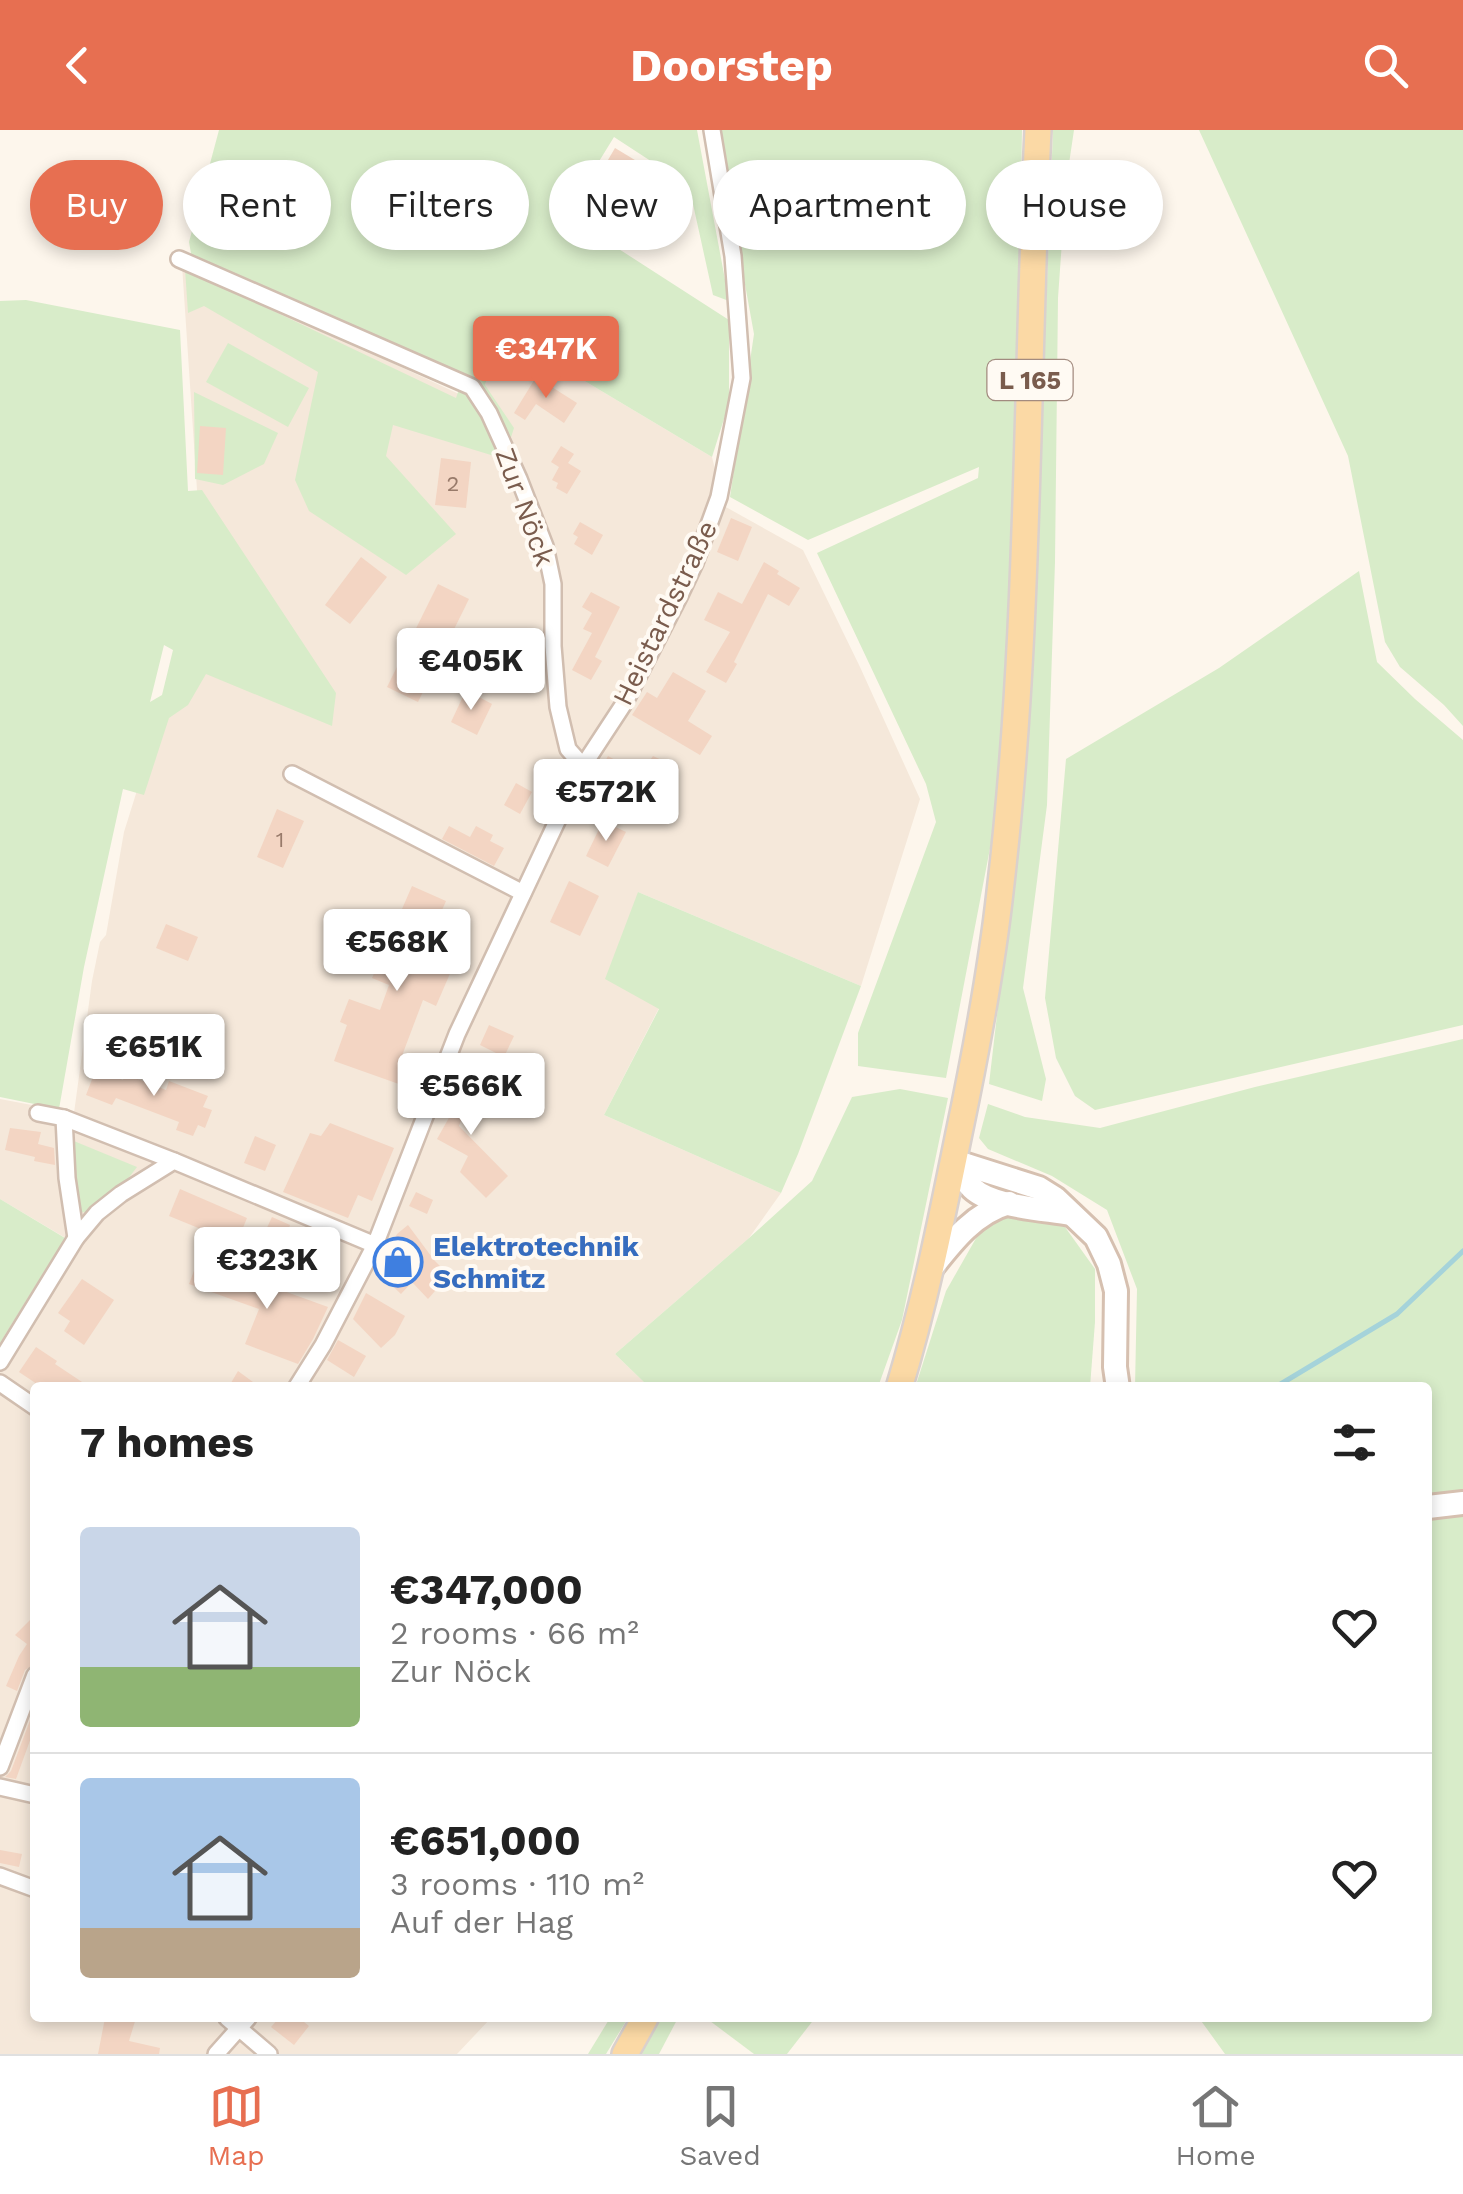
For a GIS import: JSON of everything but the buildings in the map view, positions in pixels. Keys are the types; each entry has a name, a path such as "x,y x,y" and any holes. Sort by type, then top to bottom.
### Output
{"main road":[{"name":"L 165","path":"900,1382 954,1161 1000,893 1022,605 1038,130"},
{"path":"954,1161 977,1192 1010,1203 1071,1214"},
{"path":"954,1161 1039,1188 1096,1237 1113,1278 1117,1306 1114,1381"},
{"name":"L 165","path":"930,1270 966,1228 988,1212 1010,1203"},
{"path":"1432,1507 1463,1503"},
{"path":"626,2054 643,2022"}],"street":[{"name":"Heistardstraße","path":"300,1382 375,1245 457,1034 583,766 624,702 679,597 719,498 742,378 733,256 712,130"},
{"name":"Zur Nöck","path":"179,259 472,387 496,427 546,546 552,584 552,646 558,707 568,749 583,766"},
{"path":"292,774 523,893"},
{"path":"38,1112 64,1118 174,1161 375,1245"},
{"path":"64,1118 66,1178 76,1238"},
{"path":"0,1362 76,1238 121,1194 174,1161"},
{"path":"0,1384 30,1404"},
{"path":"0,1767 30,1688"},
{"path":"0,1787 30,1794"},
{"path":"0,1876 30,1887"},
{"path":"216,2054 237,2022"},
{"path":"239,2022 269,2054"}],"shaded area":[{"path":"182,265 459,394 485,385 501,331 712,457 724,506 803,550 920,799 861,986 638,892 659,1008 604,1115 781,1193 749,1238 615,1354 644,1382 30,1382 30,2022 487,2022 457,2054 0,2054 0,1355 69,1240 0,1199 0,1099 74,1113 92,981 100,942 106,935 124,832 203,580"}],"green space":[{"path":"219,130 697,130 713,216 713,250 719,250 729,301 713,295 693,204 693,160 649,160 614,137 600,160 549,160 549,250 620,250 729,320 729,403 712,457 501,331 485,385 514,428 504,459 393,425 386,456 456,534 406,575 309,511 295,480 318,372 204,306 188,313 185,269 456,398 459,389 192,259 190,250 331,250 331,160 211,160"},
{"path":"717,130 1022,130 1022,160 986,160 986,250 1020,250 1016,516 1001,791 946,1078 858,1066 858,1033 936,822 926,784 817,553 978,478 979,467 808,540 730,497 754,334 739,250 966,250 966,160 722,160"},
{"path":"1053,130 1074,130 1070,160 1052,160"},
{"path":"1199,130 1463,130 1463,726 1400,667 1385,642 1348,456"},
{"path":"1048,250 1061,250 1047,805 1023,988 1046,1079 1042,1101 989,1084 1024,783"},
{"path":"26,300 180,330 188,491 202,490 336,693 332,726 206,674 188,705 169,718 144,795 123,789 84,967 59,1109 0,1097 0,301","holes":["164,645 173,650 162,695 150,702"]},
{"path":"228,343 309,388 288,427 206,382"},
{"path":"194,392 278,433 264,464 223,485 195,479"},
{"path":"1359,571 1377,662 1463,740 1463,1025 1095,1110 1075,1096 1056,1058 1045,998 1066,759 1219,668"},
{"path":"638,892 861,986 781,1193 604,1115 659,1009 605,979"},
{"path":"1463,1039 1463,1492 1432,1496 1432,1382 1135,1382 1137,1289 1107,1210 1052,1176 988,1149 979,1138 988,1104 1025,1117 1100,1128"},
{"path":"900,1089 948,1098 902,1320 880,1382 644,1382 615,1354 812,1181 852,1097"},
{"path":"69,1139 137,1167 117,1193 92,1213 79,1212"},
{"path":"0,1199 65,1238 0,1343"},
{"path":"1015,1211 1065,1227 1095,1269 1090,1382 917,1382 946,1291 979,1233"},
{"path":"1463,1515 1463,2054 1225,2054 1202,2022 1432,2022 1432,1519"},
{"path":"608,2022 626,2022 606,2054 588,2054"},
{"path":"657,2022 676,2022 659,2054 642,2054"},
{"path":"711,2022 812,2022 787,2054 754,2054"}],"waterway":[{"path":"1284,1382 1397,1314 1463,1251"}],"place":[{"name":"Elektrotechnik Schmitz","path":"398,1262"}]}
